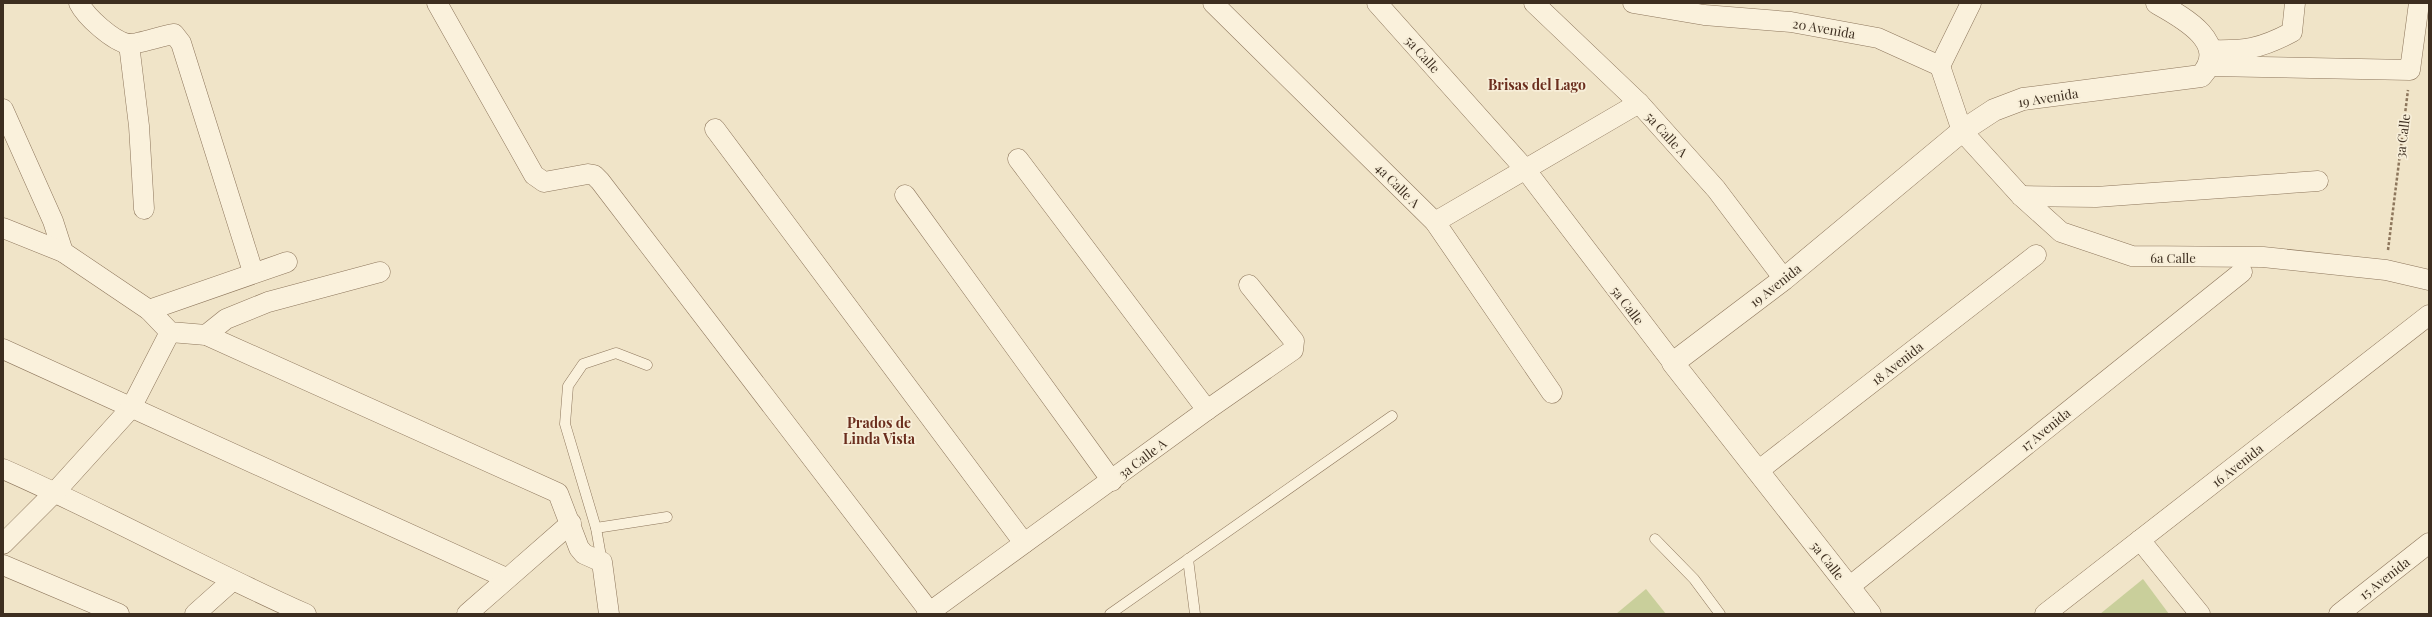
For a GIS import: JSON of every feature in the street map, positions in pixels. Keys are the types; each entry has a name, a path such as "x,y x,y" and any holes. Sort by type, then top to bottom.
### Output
{"street":[{"path":"79,3 83,11 102,30 129,44 174,34 181,43 253,272"},
{"path":"437,3 534,175 544,182 588,174 594,175 600,181 928,612"},
{"name":"4a Calle A","path":"1213,3 1435,222 1552,393"},
{"name":"5a Calle","path":"1377,3 1525,170 1673,363 1870,614"},
{"name":"5a Calle A","path":"1534,3 1638,103 1716,189 1784,279"},
{"name":"20 Avenida","path":"1633,3 1704,15 1790,22 1878,38 1940,66"},
{"path":"1962,131 1940,66 1971,3"},
{"path":"2157,3 2202,33 2210,58"},
{"path":"2210,58 2270,44 2292,32 2295,3"},
{"path":"2210,58 2410,70 2419,3"},
{"path":"129,44 139,126 144,209"},
{"name":"19 Avenida","path":"1673,363 1784,279 1962,131 1994,110 2023,99 2188,79 2201,76 2210,58"},
{"path":"1435,222 1638,103"},
{"path":"3,109 53,221 63,252"},
{"path":"715,129 1024,543"},
{"name":"6a Calle","path":"1962,131 2021,196 2061,232 2132,256 2263,257 2386,270 2429,280"},
{"path":"1018,159 1206,410"},
{"path":"2021,196 2096,198 2318,181"},
{"path":"905,195 1112,481"},
{"path":"3,228 63,252 149,310 170,332 206,335 558,493 571,523 579,548 584,554 602,562 609,614"},
{"name":"18 Avenida","path":"1758,471 2036,255"},
{"path":"149,310 253,272 287,262"},
{"path":"206,335 226,318 268,302 380,272"},
{"name":"17 Avenida","path":"1849,587 2242,272"},
{"name":"3a Calle A","path":"928,612 1112,481 1206,410 1294,350 1294,341 1249,285"},
{"name":"16 Avenida","path":"2045,614 2429,315"},
{"path":"3,544 55,492 131,408 170,332"},
{"path":"3,349 506,578"},
{"path":"3,469 55,492 232,581 306,614"},
{"path":"467,614 506,578 571,523"},
{"path":"2140,540 2200,614"},
{"name":"15 Avenida","path":"2339,614 2425,549"},
{"path":"3,565 119,614"},
{"path":"196,614 232,581"}],"lane":[{"path":"602,562 596,528 565,424 568,386 583,364 616,353 647,365"},
{"path":"1110,614 1392,416"},
{"path":"596,528 667,517"},
{"path":"1655,539 1694,579 1720,614"},
{"path":"1188,559 1195,614"}],"path":[{"name":"3a Calle","path":"2386,270 2410,70"}],"green space":[{"path":"2143,579 2169,614 2100,614"},
{"path":"1646,589 1666,614 1616,614"}],"district":[{"name":"Brisas del Lago","path":"1537,84"},
{"name":"Prados de Linda Vista","path":"879,430"}]}
